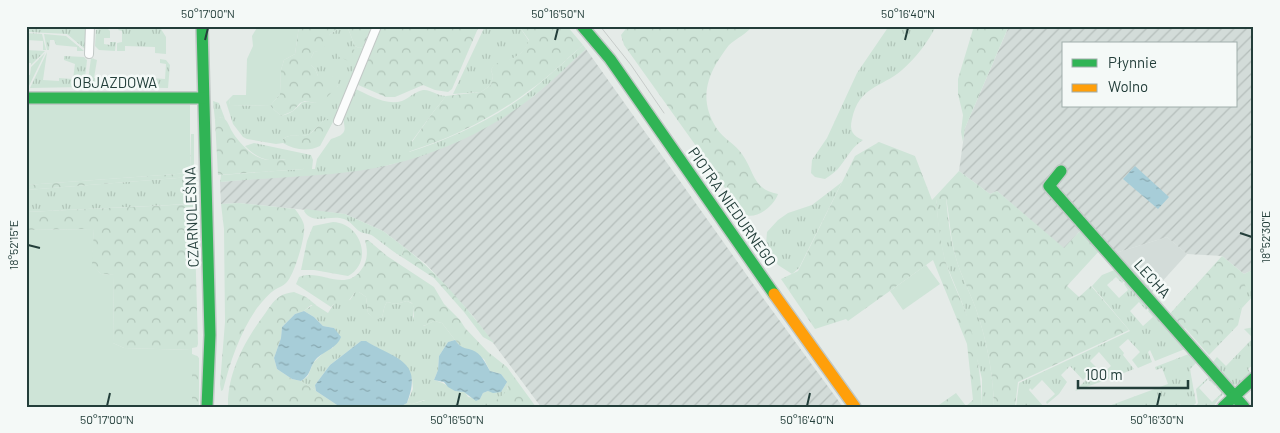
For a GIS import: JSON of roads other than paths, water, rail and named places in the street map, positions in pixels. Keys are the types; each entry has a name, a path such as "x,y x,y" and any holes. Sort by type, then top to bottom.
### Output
{"street":[{"path":"89,54 90,26"},
{"name":"CZARNOLEŚNA","path":"202,26 210,335 207,407"},
{"path":"338,122 377,26"},
{"name":"PIOTRA NIEDURNEGO","path":"584,28 610,60 855,407"},
{"name":"OBJAZDOWA","path":"26,98 203,98"},
{"name":"LECHA","path":"1061,171 1050,186 1053,190 1203,358 1244,407"},
{"path":"1223,407 1254,378"}],"water":[{"path":"1135,166 1169,197 1158,209 1123,179"},
{"path":"304,311 323,326 334,328 341,337 334,346 317,358 309,373 301,381 292,379 277,369 274,358 281,338 282,327 295,314"},
{"path":"455,340 461,346 478,354 490,371 501,374 507,382 501,392 493,393 488,391 483,393 480,399 476,401 464,392 455,391 448,387 444,382 434,380 438,370 439,356 448,342"},
{"path":"361,341 366,341 396,357 409,369 412,378 407,403 400,407 340,407 316,391 315,385 330,365"}],"tram line":[{"path":"600,26 631,65 664,113"}]}
